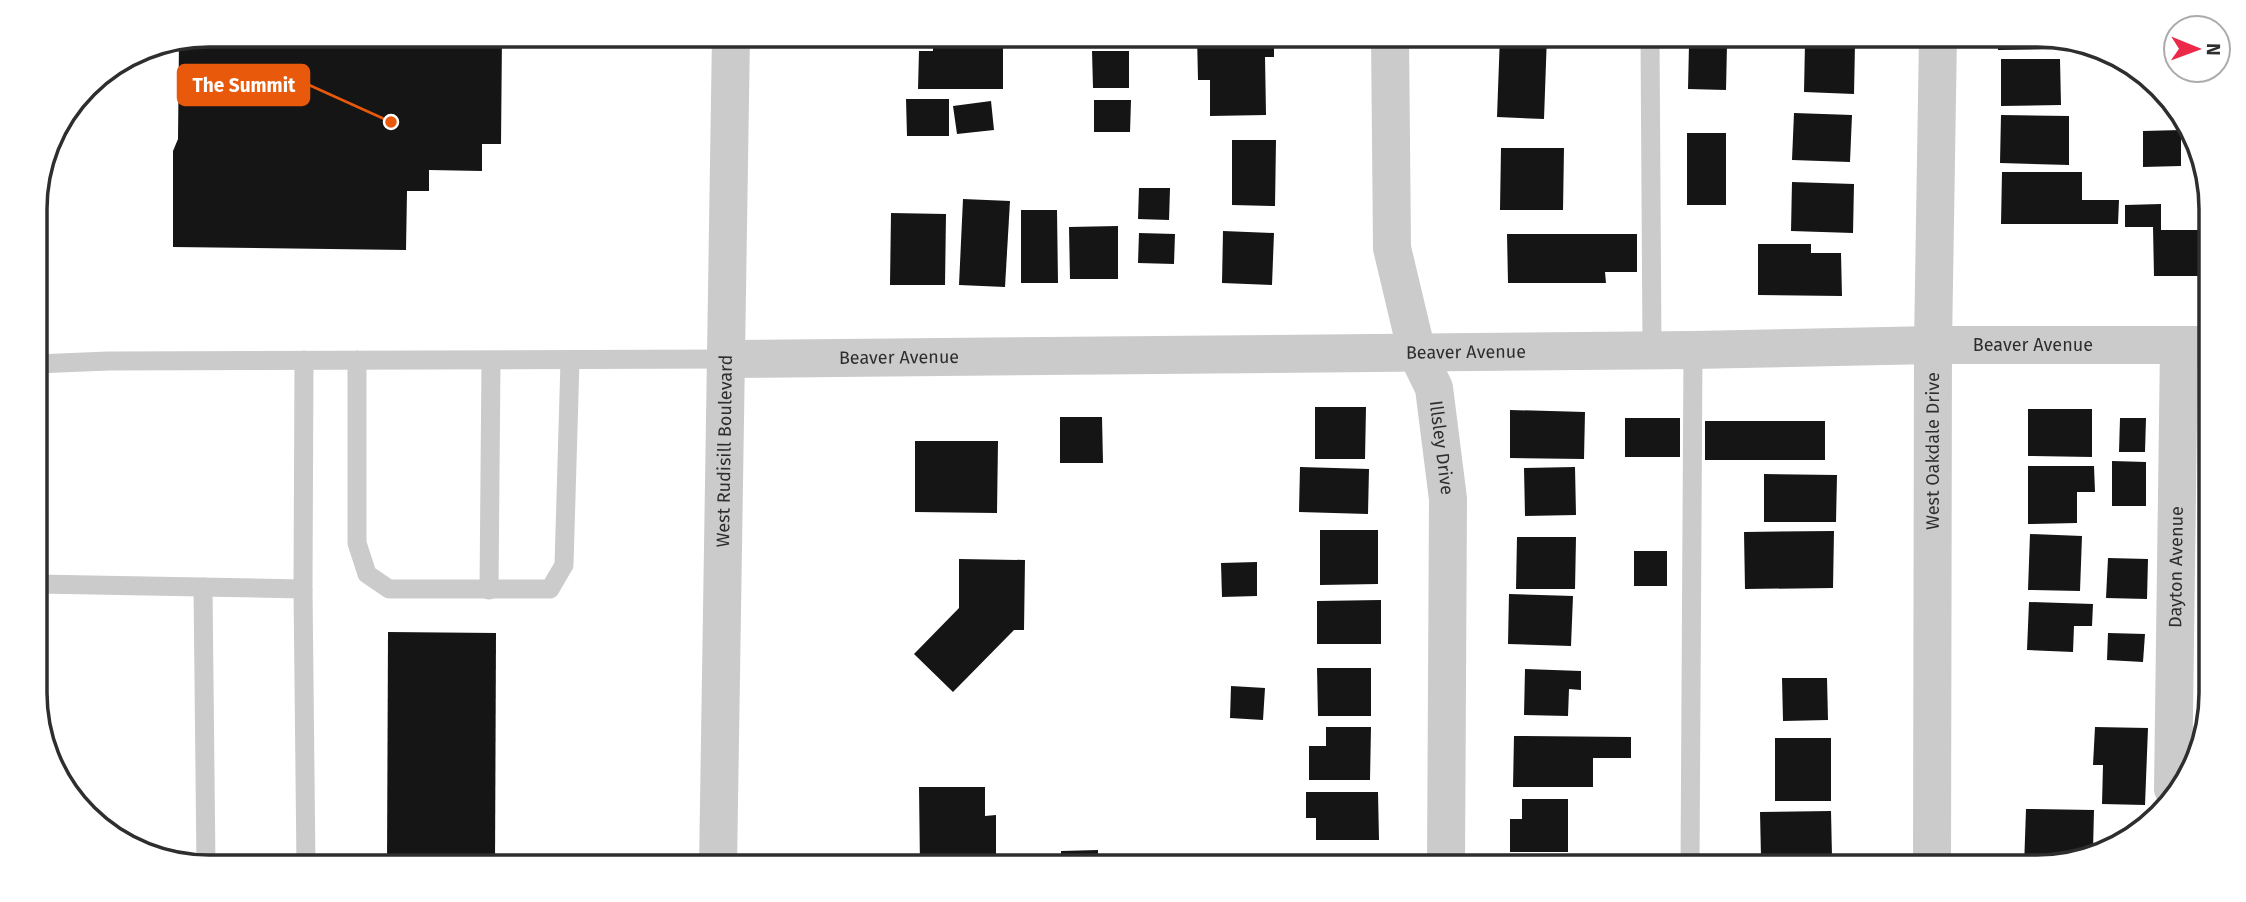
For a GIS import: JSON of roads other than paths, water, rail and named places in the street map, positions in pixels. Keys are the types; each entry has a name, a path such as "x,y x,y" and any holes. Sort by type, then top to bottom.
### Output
{"street":[{"name":"Illsley Drive","path":"1390,47 1392,248 1417,353 1434,388 1448,499 1446,854"},
{"name":"West Oakdale Drive","path":"1932,854 1933,345 1938,47"},
{"name":"West Rudisill Boulevard","path":"718,855 731,48"},
{"name":"Beaver Avenue","path":"726,359 1651,351 1933,345 2193,345"},
{"name":"Dayton Avenue","path":"2173,779 2193,345"}],"lane":[{"path":"1650,47 1651,351"},
{"path":"1690,854 1693,350"},
{"path":"48,364 108,361 726,359"},
{"path":"304,360 306,855"},
{"path":"357,360 357,543 367,574 389,589 489,590 550,589 564,565 570,361"},
{"path":"489,590 491,361"},
{"path":"47,584 303,589"},
{"path":"202,587 206,855"}],"place":[{"name":"The Summit","path":"391,122"}]}
